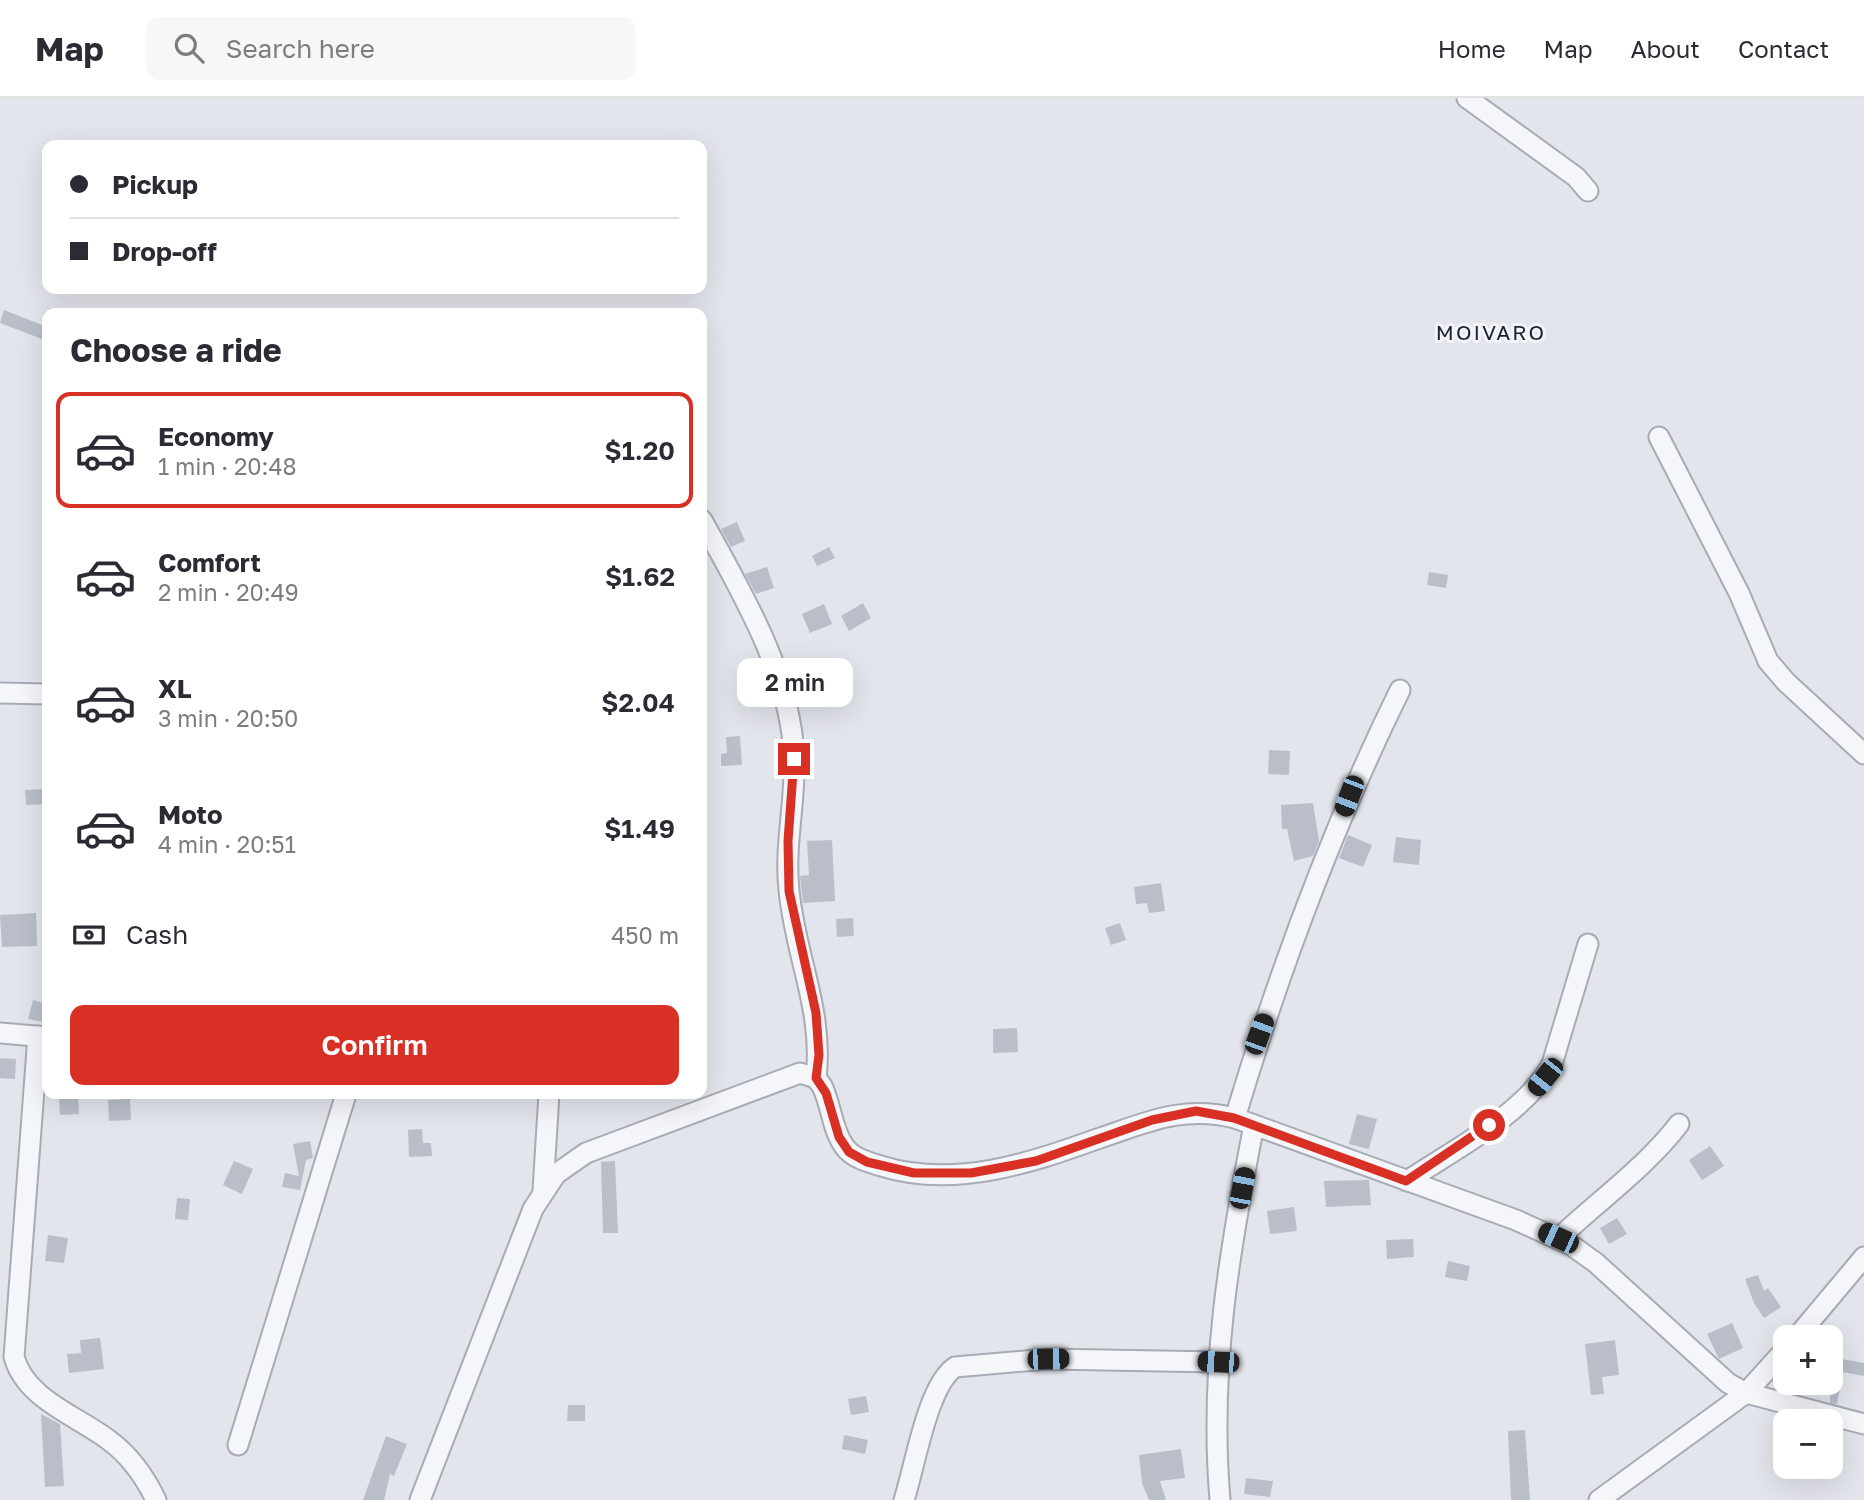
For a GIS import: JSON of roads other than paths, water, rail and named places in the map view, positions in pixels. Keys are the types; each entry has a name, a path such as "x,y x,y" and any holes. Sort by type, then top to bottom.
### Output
{"street":[{"path":"1467,98 1576,177 1588,191"},
{"path":"1659,437 1738,593 1768,662 1864,754"},
{"path":"707,530 768,653 792,732 794,759 788,841 789,891 816,1013 819,1055 816,1078"},
{"path":"1234,1118 1259,1034 1349,796 1400,690"},
{"path":"0,693 42,694"},
{"path":"1406,1181 1505,1114 1534,1091 1545,1077 1552,1064 1588,944"},
{"path":"0,1033 42,1037"},
{"path":"42,1048 14,1357 20,1372 39,1393 122,1451 135,1465 156,1500"},
{"path":"420,1500 522,1235 543,1190 570,1163 594,1150 660,1128 777,1079 800,1073 816,1078 826,1093 839,1137 849,1152 867,1162 914,1173 941,1175 1002,1169 1036,1161 1175,1114 1203,1112 1234,1118 1516,1220 1558,1238 1596,1263 1713,1371 1745,1393 1864,1424"},
{"path":"238,1445 344,1099"},
{"path":"543,1190 550,1099"},
{"path":"1558,1238 1658,1150 1679,1124"},
{"path":"1220,1500 1214,1430 1218,1362 1227,1278 1254,1125"},
{"path":"1807,1325 1864,1257"},
{"path":"904,1500 932,1403 941,1383 955,1367 1048,1359 1218,1362"},
{"path":"1599,1500 1745,1393 1773,1363"}],"district":[{"name":"MOIVARO","path":"1491,332"}]}
